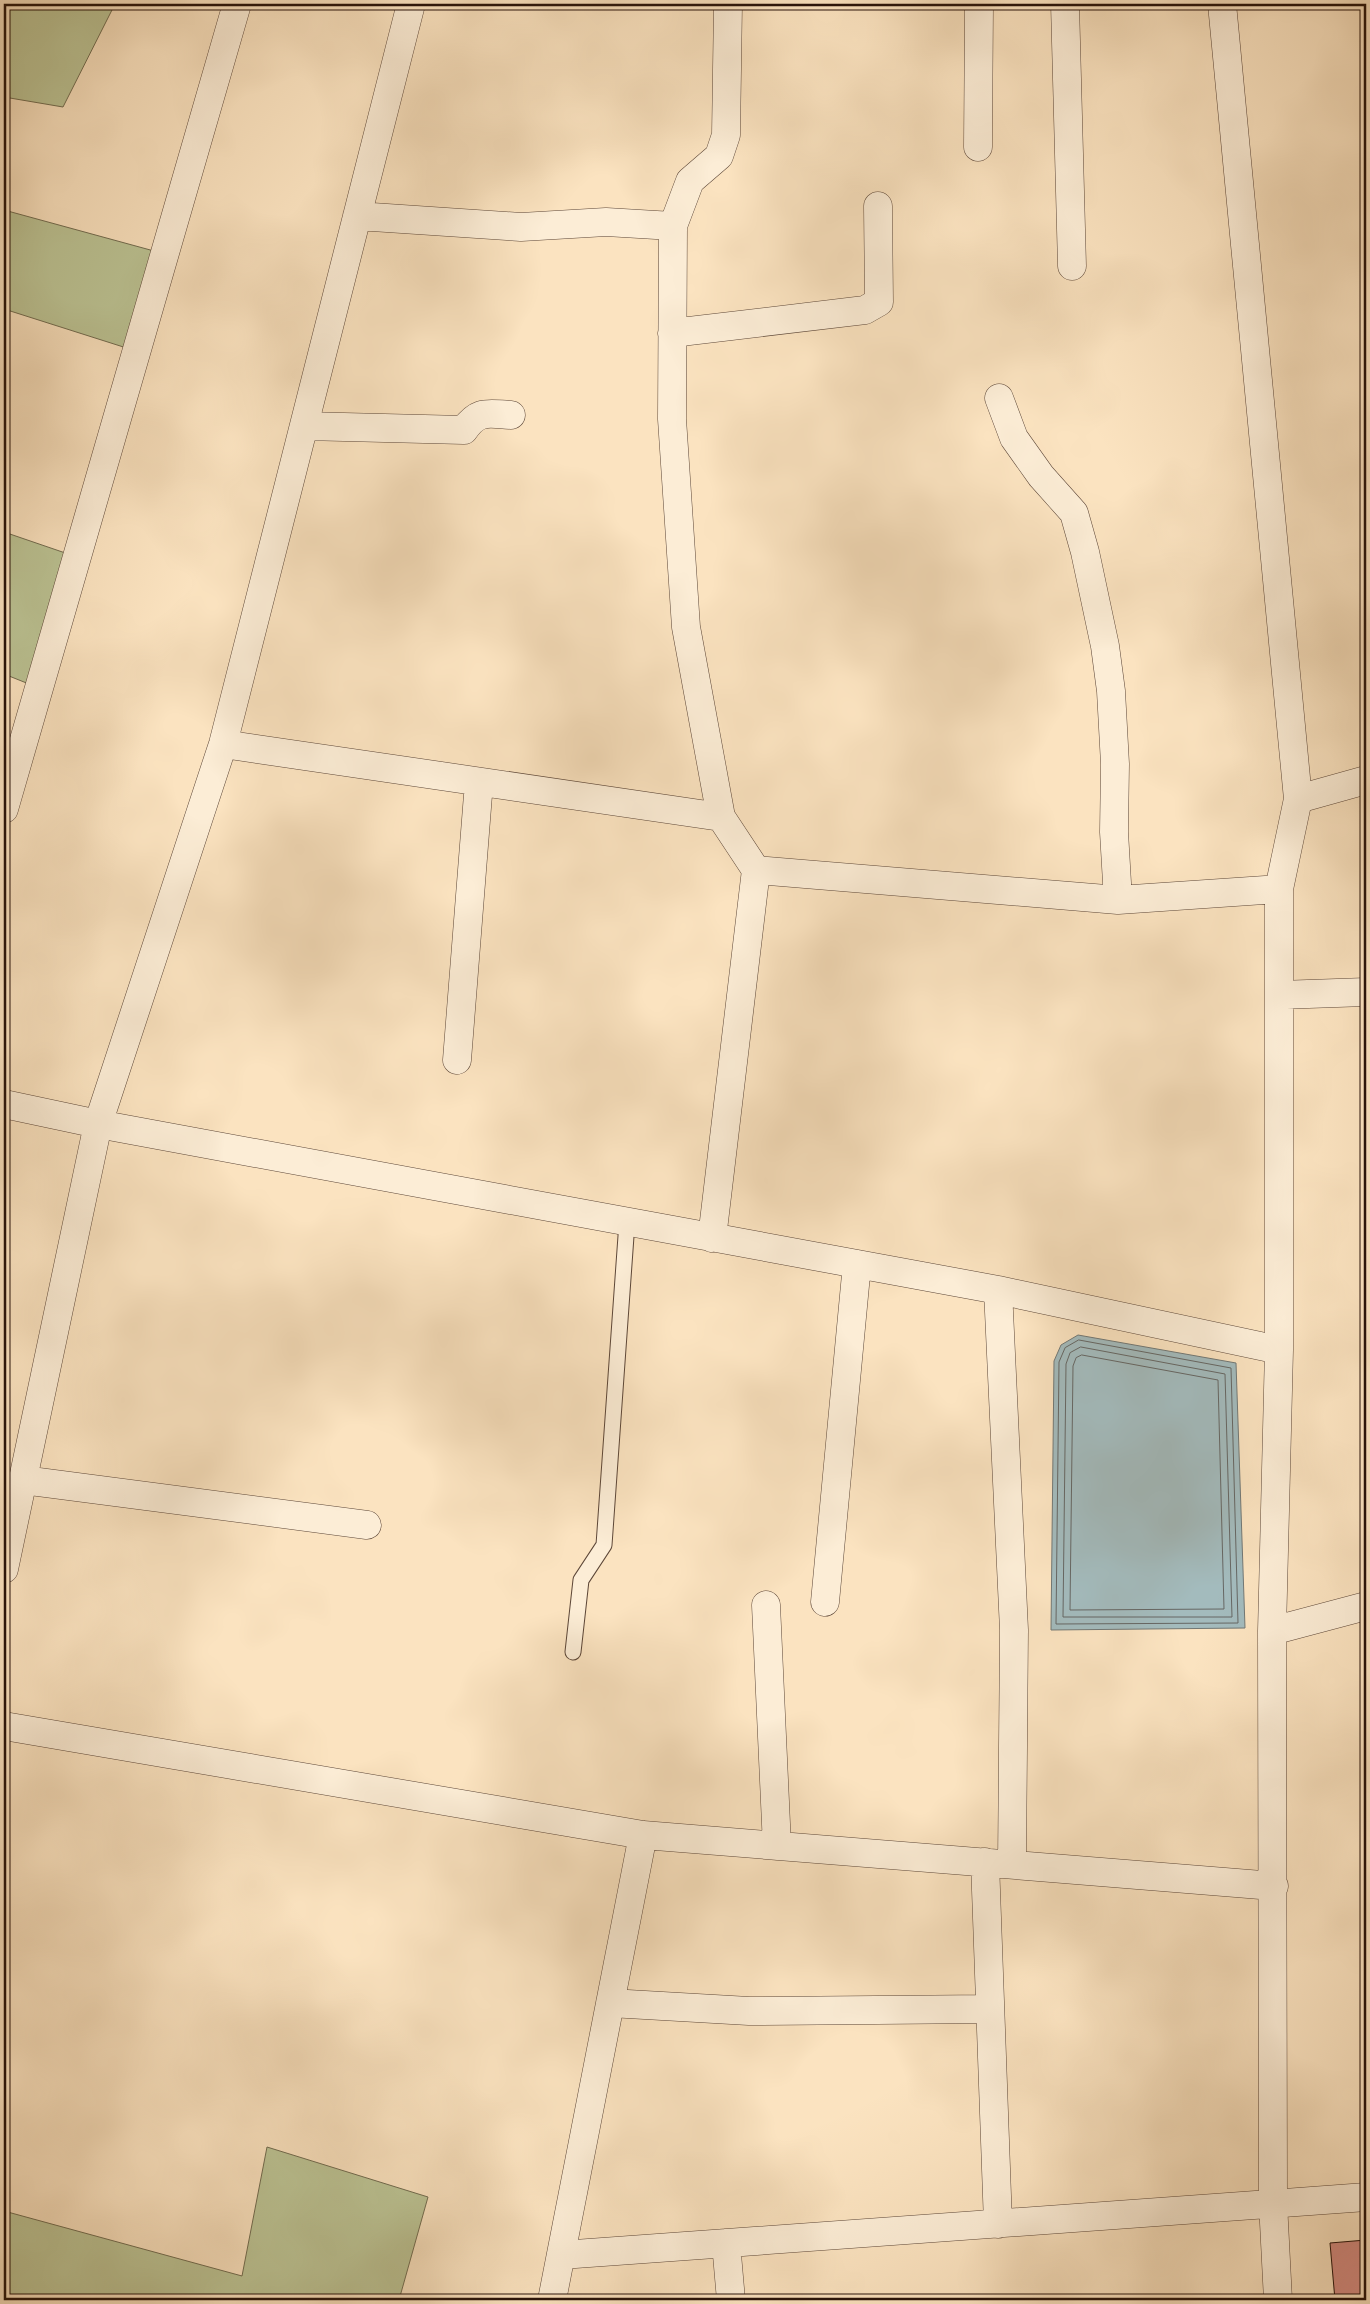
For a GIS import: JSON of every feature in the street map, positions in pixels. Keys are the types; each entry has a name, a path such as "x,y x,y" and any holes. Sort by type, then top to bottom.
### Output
{"street":[{"path":"4,809 237,4"},
{"path":"4,1569 98,1124 223,744 411,4"},
{"path":"712,1238 756,870 721,818 686,627 672,419 673,226 690,181 719,156 726,135 728,4"},
{"path":"978,147 979,4"},
{"path":"1065,4 1072,266"},
{"path":"1222,4 1298,799 1279,889 1279,1350 1272,1631 1274,1886 1273,2203 1278,2300"},
{"path":"672,333 865,310 879,302 878,206"},
{"path":"357,216 521,227 606,222 673,226"},
{"path":"999,398 1014,438 1041,476 1074,513 1083,545 1105,646 1110,691 1115,764 1114,832 1118,900"},
{"path":"304,426 464,430 480,414 511,414"},
{"path":"223,744 721,818"},
{"path":"1298,799 1366,780"},
{"path":"456,1060 479,782"},
{"path":"756,870 1118,900 1279,889"},
{"path":"1279,995 1366,992"},
{"path":"4,1104 98,1124 998,1290 1279,1350"},
{"path":"825,1602 857,1264"},
{"path":"998,1290 1014,1630 1012,1864"},
{"path":"23,1480 367,1525"},
{"path":"766,1605 777,1846"},
{"path":"1272,1631 1366,1606"},
{"path":"4,1726 643,1835 1274,1886"},
{"path":"552,2300 643,1835"},
{"path":"985,1862 998,2224"},
{"path":"610,2003 749,2011 990,2009"},
{"path":"561,2255 1366,2197"},
{"path":"726,2243 731,2300"}],"lane":[{"path":"573,1652 581,1580 604,1545 627,1222"}],"green space":[{"path":"4,4 115,4 63,107 4,97"},
{"path":"4,210 165,254 136,351 4,309"},
{"path":"4,532 77,557 39,688 4,674"},
{"path":"267,2147 428,2197 399,2300 4,2300 4,2211 242,2276"}],"water":[{"path":"1078,1335 1236,1363 1245,1628 1051,1630 1054,1361 1061,1345"}],"building":[{"path":"1366,2240 1366,2300 1335,2300 1330,2243"}]}
